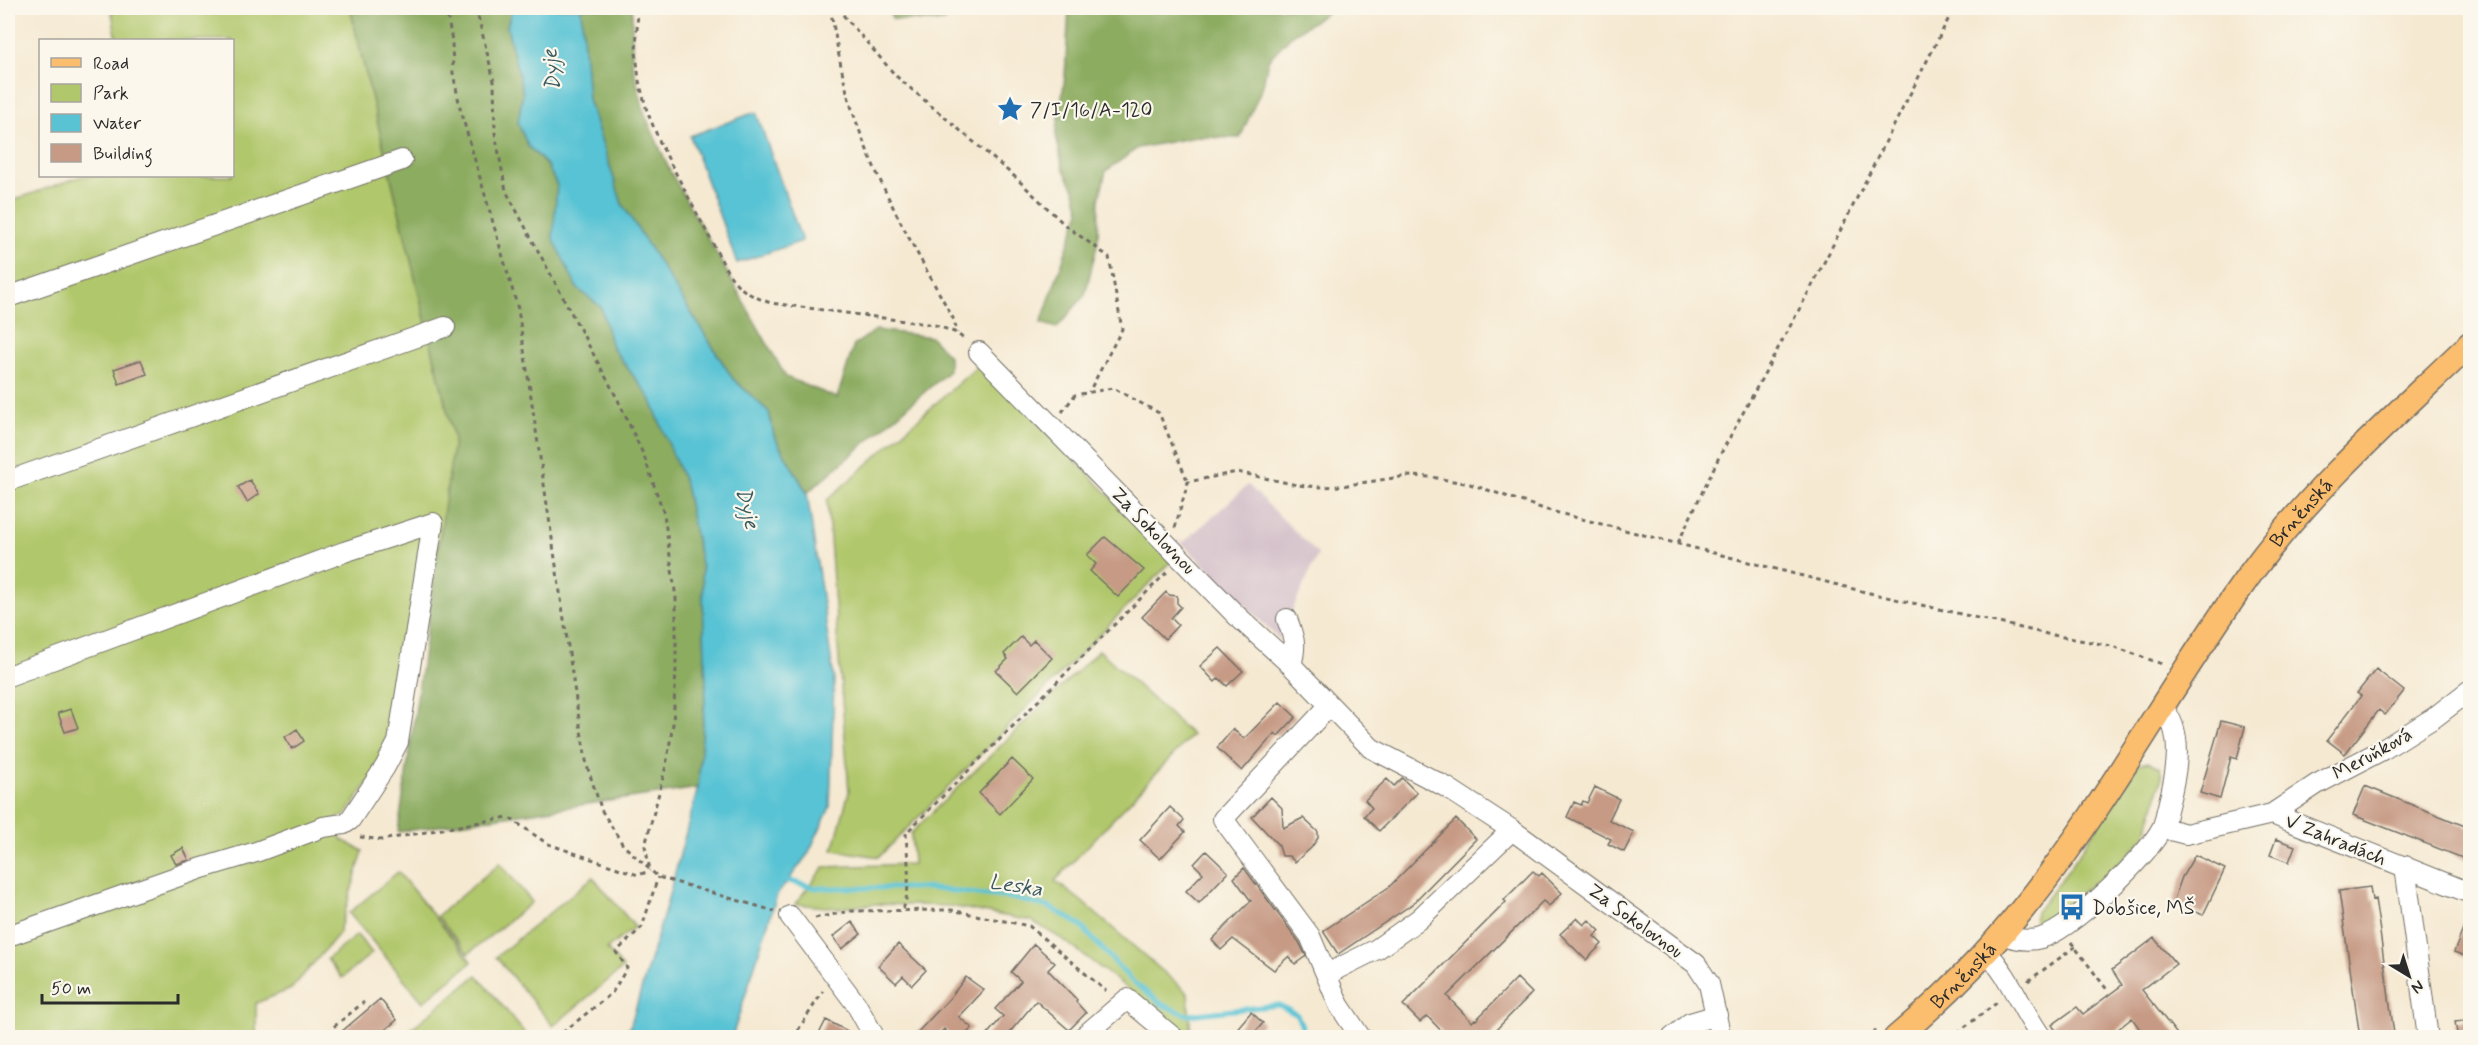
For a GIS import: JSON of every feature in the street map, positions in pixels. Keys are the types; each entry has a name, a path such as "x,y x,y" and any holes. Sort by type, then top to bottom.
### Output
{"main road":[{"name":"Brněnská","path":"1896,1038 1950,988 1993,943 2038,890 2234,596 2276,540 2349,460 2470,344"}],"street":[{"path":"8,297 402,160"},
{"path":"8,481 446,327"},
{"name":"Za Sokolovnou","path":"979,352 1236,615 1292,665 1371,748 1446,788 1512,830 1696,964 1709,984 1721,1038"},
{"path":"8,676 344,552 433,524 398,742 392,756 354,814 344,824 322,827 256,852 199,869 8,936"},
{"path":"1287,619 1294,636 1296,650 1292,665"},
{"name":"Meruňková","path":"2272,814 2317,784 2384,749 2435,717 2470,690"},
{"path":"1329,706 1223,819 1310,936 1339,1005 1361,1038"},
{"name":"Brněnská","path":"1993,943 2039,939 2080,915 2146,851 2163,828 2175,776 2177,750 2170,718 2161,706"},
{"name":"V Zahradách","path":"2163,828 2186,834 2272,814 2470,893"},
{"path":"1327,975 1377,949 1419,919 1512,830"},
{"path":"2405,866 2428,1038"},
{"path":"794,921 856,1004 875,1038"},
{"path":"1993,943 1999,965 2016,990 2027,1017 2042,1038"},
{"path":"1082,1038 1127,999 1174,1038"},
{"path":"1672,1038 1690,1023 1717,1014"}],"path":[{"path":"446,8 452,41 453,73 461,112 518,309 587,766 602,811 623,845 658,877 794,921 851,911 951,910 1029,926 1121,1004"},
{"path":"476,8 494,81 495,133 506,191 618,400 644,456 664,514 676,598 676,669 673,724 668,756 645,846 650,871"},
{"path":"638,8 636,52 639,81 647,111 726,272 737,286 751,296 771,303 934,325 957,333 979,352"},
{"path":"830,8 853,113 871,160 954,320 957,333"},
{"path":"837,8 896,75 1016,177 1065,225 1109,257 1122,329 1089,392"},
{"path":"1678,543 1719,457 1813,284 1953,8"},
{"path":"1052,426 1075,395 1113,388 1159,413 1188,482 1177,525 1166,542"},
{"path":"1188,482 1237,472 1297,485 1319,487 1407,476 1431,477 1470,484 1547,510 1865,592 2048,634 2112,646 2183,673"},
{"path":"903,909 906,903 906,833 1181,558"},
{"path":"344,824 361,837 382,840 508,817 548,844 638,875 650,871"},
{"path":"556,1038 612,993 627,968 616,952 642,927 658,877"},
{"path":"2068,938 2108,991"},
{"path":"794,1038 834,974"},
{"path":"320,1038 363,1002"}],"shaded area":[{"path":"1248,485 1318,554 1279,639 1178,539 1184,542"}],"green space":[{"path":"111,8 350,8 454,439 444,517 390,751 346,815 331,821 342,840 363,851 338,935 291,989 256,1003 256,1037 8,1037 8,202 79,177 234,177 234,39 117,39"},
{"path":"350,8 512,8 507,27 523,93 518,123 528,146 547,166 557,185 554,238 577,288 601,307 612,347 650,398 685,484 702,569 706,686 698,788 398,832 454,439"},
{"path":"581,8 632,8 632,62 645,115 670,171 786,377 837,398 854,345 876,330 931,337 949,356 949,371 807,493 774,436 769,412 733,379 622,204 588,99"},
{"path":"886,8 961,8 944,22 893,19"},
{"path":"1069,8 1328,8 1326,13 1291,36 1268,60 1263,85 1240,138 1196,137 1138,148 1106,171 1099,200 1098,241 1085,295 1057,328 1041,323 1080,211 1075,191 1063,168 1056,136 1065,77"},
{"path":"980,364 1173,560 879,857 833,850 849,792 827,500"},
{"path":"1099,650 1192,735 1055,881 1188,993 1191,1036 1156,1014 1123,985 1065,941 1032,921 950,906 876,904 837,908 795,904 824,867 913,864 911,833"},
{"path":"2148,762 2160,767 2162,777 2146,836 2097,886 2093,883 2049,919 2052,923 2039,926 2034,920 2036,912 2073,863 2139,764"},
{"path":"500,863 532,902 468,954 437,916"},
{"path":"398,872 472,962 423,1002 349,913"},
{"path":"593,877 635,927 607,949 623,968 553,1026 496,957"},
{"path":"357,935 372,953 342,978 327,959"},
{"path":"477,975 528,1037 401,1037"}],"water":[{"name":"Dyje","path":"512,8 581,8 588,99 622,204 733,379 769,412 774,436 807,493 834,679 830,807 808,854 777,895 732,1037 627,1037 698,788 706,686 702,569 685,484 650,398 612,347 601,307 577,288 553,238 557,185 547,165 528,146 518,123 523,93 507,27"},
{"path":"756,112 802,241 737,263 690,136"}],"building":[{"path":"141,360 147,374 119,384 114,369"},
{"path":"250,480 259,494 247,502 238,487"},
{"path":"1105,537 1144,570 1118,597 1090,571 1096,564 1087,555"},
{"path":"1166,592 1177,596 1177,603 1181,607 1171,618 1178,625 1165,639 1142,617"},
{"path":"1021,637 1029,645 1034,640 1052,658 1018,692 996,671 1008,659 1004,654"},
{"path":"1220,648 1243,671 1227,686 1219,678 1215,682 1200,666"},
{"path":"2376,669 2404,691 2385,715 2379,710 2345,754 2327,740 2361,696 2357,693"},
{"path":"1280,702 1296,717 1278,736 1275,733 1242,771 1217,748 1233,729 1244,739"},
{"path":"71,709 78,728 65,732 58,713"},
{"path":"2221,721 2245,727 2237,759 2231,757 2220,799 2200,793"},
{"path":"297,729 304,741 292,749 285,737"},
{"path":"1012,759 1033,779 1000,814 979,793"},
{"path":"1402,778 1417,793 1379,831 1364,816 1372,808 1365,800 1387,779 1394,786"},
{"path":"2365,786 2470,828 2470,861 2353,815"},
{"path":"1595,787 1619,799 1609,820 1634,832 1624,852 1608,844 1611,839 1567,817 1574,802 1581,805 1583,801 1587,803"},
{"path":"1271,797 1282,808 1283,828 1303,818 1318,832 1318,838 1311,848 1295,862 1289,856 1282,856 1279,846 1252,817"},
{"path":"1170,807 1184,820 1179,826 1185,832 1160,859 1140,840"},
{"path":"1456,819 1476,839 1411,905 1338,954 1323,931 1389,887"},
{"path":"2276,839 2295,846 2289,862 2270,855"},
{"path":"183,848 189,860 176,864 171,855"},
{"path":"1206,851 1228,872 1199,903 1186,891 1203,873 1194,864"},
{"path":"2195,855 2225,869 2203,915 2173,902 2182,877"},
{"path":"1244,868 1299,942 1306,956 1295,964 1289,956 1274,970 1233,939 1221,950 1212,940 1251,901 1234,878"},
{"path":"1533,871 1539,876 1542,873 1562,893 1549,906 1543,901 1447,996 1472,1022 1517,978 1532,993 1488,1038 1448,1038 1427,1016 1420,1022 1403,1005 1506,902 1504,900"},
{"path":"2370,887 2372,900 2375,899 2379,925 2394,1034 2391,1035 2392,1038 2360,1038 2339,891"},
{"path":"2470,912 2470,958 2454,952"},
{"path":"1577,918 1584,925 1589,920 1600,931 1594,936 1602,944 1586,960 1560,934"},
{"path":"852,922 861,934 842,949 833,937"},
{"path":"2154,938 2176,964 2142,990 2180,1038 2146,1038 2132,1018 2107,1038 2061,1038 2052,1025 2077,1007 2083,1014 2122,985 2112,970"},
{"path":"898,944 926,970 912,985 903,976 896,983 878,966"},
{"path":"1034,944 1055,963 1048,970 1077,1000 1076,1002 1086,1013 1069,1030 1036,1001 1005,1038 984,1038 1003,1016 995,1009 1021,981 1011,972"},
{"path":"966,977 984,990 959,1017 972,1028 962,1038 952,1038 944,1029 935,1038 912,1038 949,999"},
{"path":"380,999 397,1020 385,1030 390,1038 334,1038"},
{"path":"1251,1012 1263,1023 1250,1038 1229,1038"},
{"path":"826,1020 861,1038 817,1038"},
{"path":"2470,1020 2470,1038 2458,1038 2455,1022"}],"waterway":[{"name":"Leska","path":"781,879 816,888 926,888 1011,898 1049,907 1079,924 1132,981 1163,1005 1188,1015 1279,1005 1297,1015 1307,1038"}],"place":[{"name":"7/I/16/A-120","path":"1010,109"},
{"name":"Dobšice, MŠ","path":"2072,907"}]}
